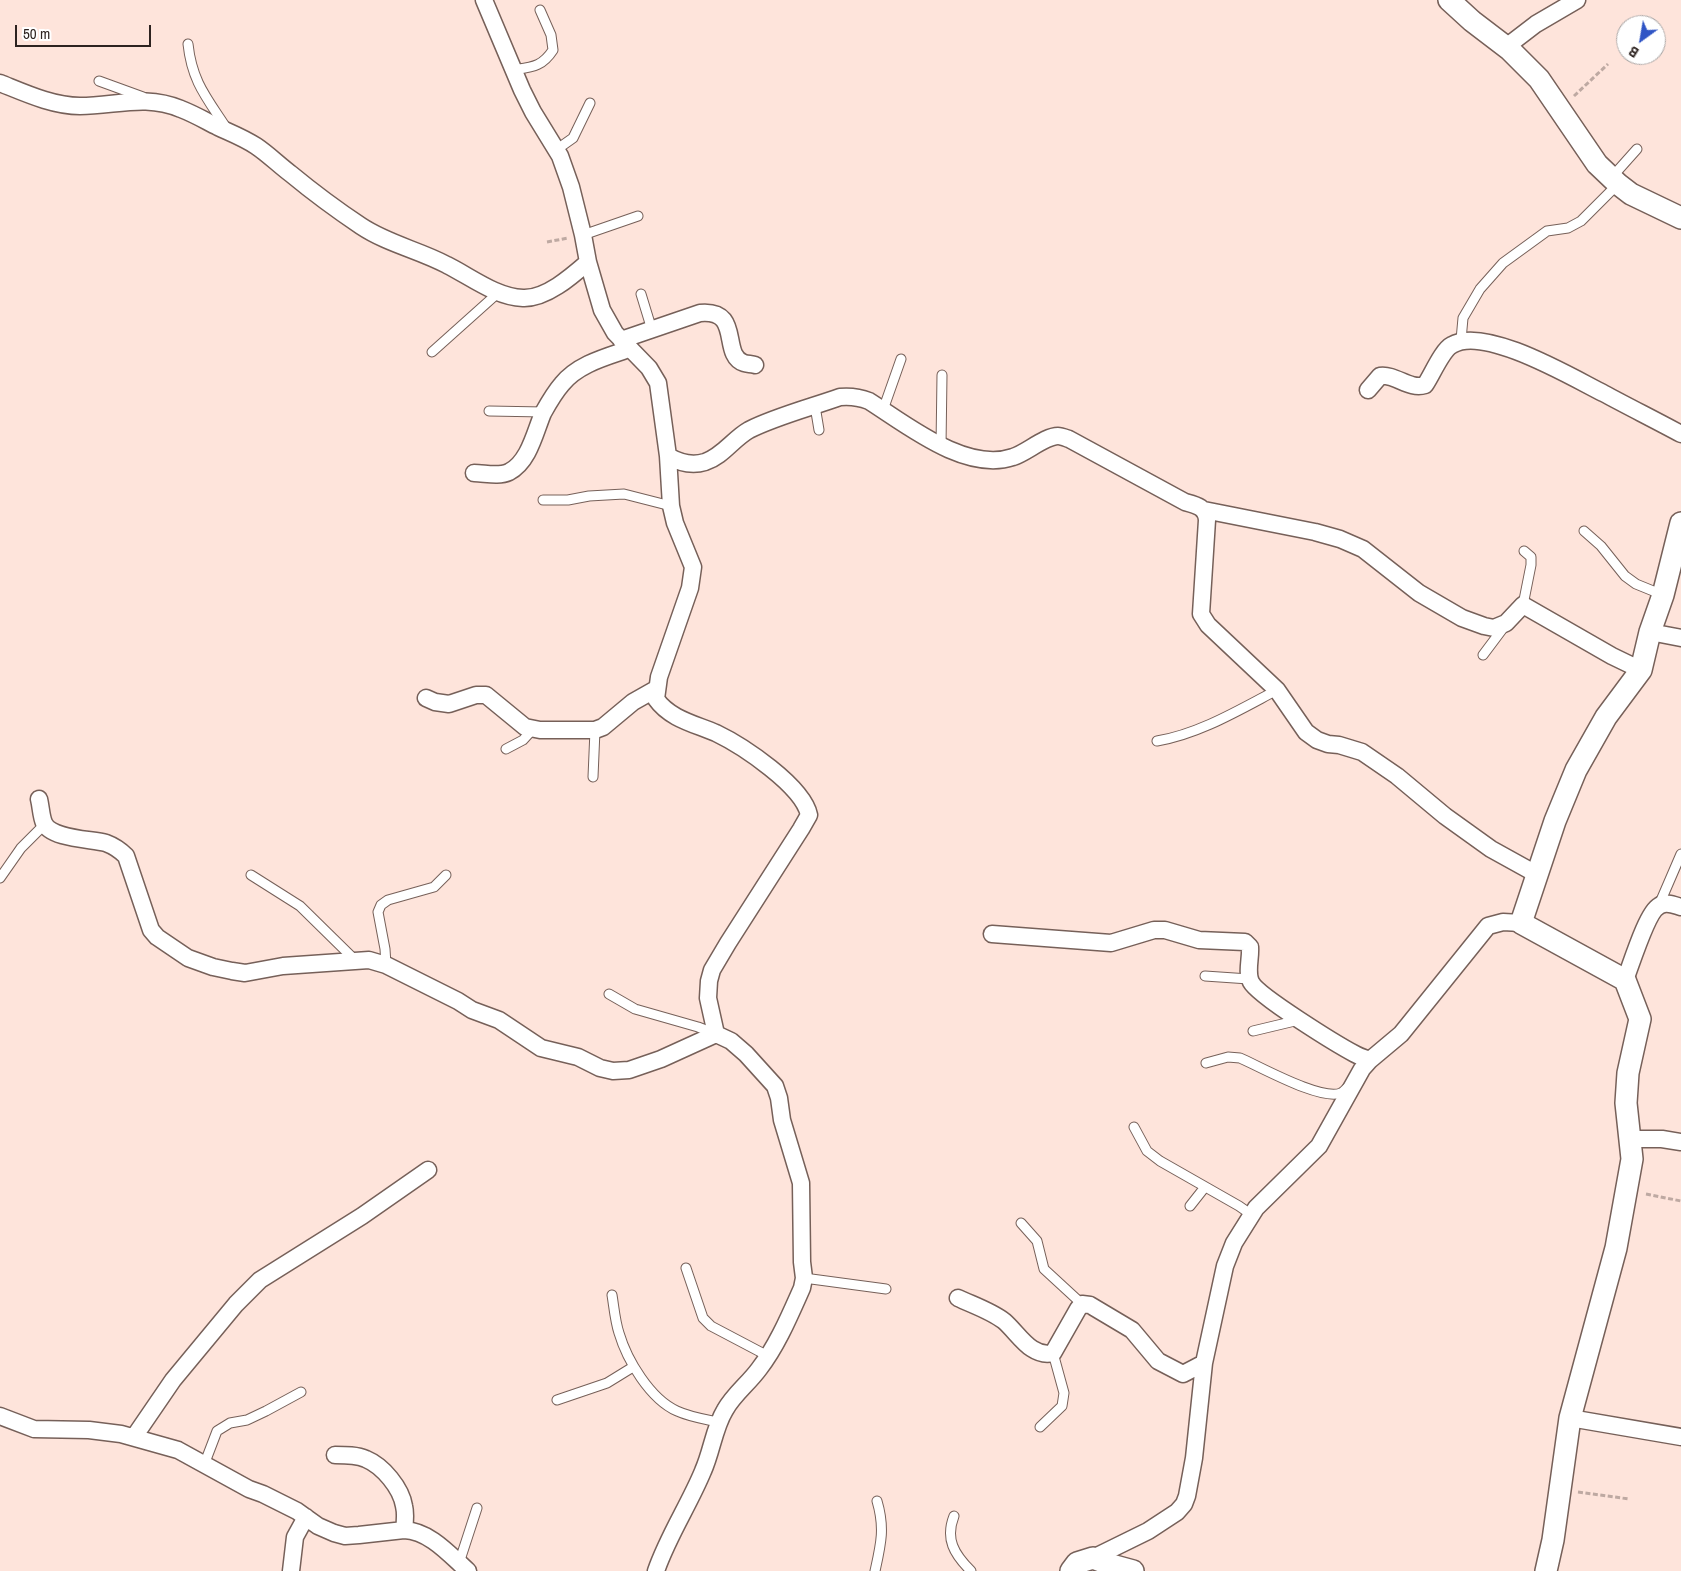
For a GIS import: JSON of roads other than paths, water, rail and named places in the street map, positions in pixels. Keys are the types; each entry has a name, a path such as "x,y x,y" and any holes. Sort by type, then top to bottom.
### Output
{"street":[{"path":"484,0 513,70 533,112 556,150 571,187 588,262 602,310 625,344 649,368 658,383 668,456 671,506 675,523 693,567 693,576 656,689 656,700 661,706 688,722 738,746 774,770 803,799 807,806 809,815 712,970 708,998 716,1034"},
{"path":"1449,0 1506,47 1540,79 1597,164 1614,181 1630,194 1681,218"},
{"path":"1506,47 1536,24 1578,0"},
{"path":"0,83 26,94 58,103 78,106 108,105 136,101 155,102 180,108 255,146 314,193 362,227 389,241 446,264 499,292 524,299 539,295 564,283 588,262"},
{"path":"474,473 499,474 509,472 519,464 528,450 544,412 562,384 572,373 652,330 700,313 713,313 721,316 726,323 737,358 742,363 756,365"},
{"path":"1368,390 1380,376 1387,375 1419,387 1425,386 1450,345 1461,340 1484,342 1544,362 1681,434"},
{"path":"668,456 680,462 695,464 706,462 717,456 748,430 840,397 852,396 861,398 941,446 966,457 996,460 1012,458 1050,438 1058,436 1069,439 1184,502 1200,506 1204,510 1207,520 1202,614 1208,625 1277,690 1306,732 1317,740 1362,752 1397,776 1445,816 1491,849 1538,875"},
{"path":"1204,510 1315,532 1340,539 1363,549 1419,593 1462,618 1484,626 1494,628 1506,624 1523,605 1612,656 1641,670"},
{"path":"1520,923 1555,822 1576,770 1606,717 1641,670 1650,632 1663,595 1681,523"},
{"path":"1650,632 1681,638"},
{"path":"426,698 435,702 449,704 476,695 486,696 524,727 533,730 595,730 604,727 633,702 656,689"},
{"path":"39,799 44,825 51,831 106,843 119,849 126,856 150,930 164,943 188,958 213,967 245,973 283,966 369,960 386,965 472,1010 499,1020 541,1048 578,1056 600,1068 612,1071 629,1070 661,1059 716,1034 731,1041 746,1054 775,1086 782,1120 801,1183 804,1278 796,1301 768,1356 759,1370 734,1397 718,1422 704,1469 691,1500 666,1545 656,1571"},
{"path":"1625,980 1650,915 1658,906 1668,903 1681,907"},
{"path":"1071,1571 1077,1563 1093,1558 1148,1531 1178,1512 1184,1504 1194,1458 1204,1363 1225,1266 1234,1242 1255,1210 1319,1146 1354,1081 1370,1060 1401,1034 1488,926 1503,922 1520,923 1625,980 1640,1019 1628,1073 1626,1104 1632,1159 1616,1248 1570,1418 1546,1571"},
{"path":"992,934 1111,942 1154,930 1165,930 1199,940 1245,942 1250,948 1249,979 1253,985 1300,1020 1357,1055 1370,1060"},
{"path":"1630,1139 1662,1139 1681,1142"},
{"path":"134,1437 173,1380 236,1304 260,1280 362,1216 428,1170"},
{"path":"958,1298 1003,1321 1034,1350 1045,1355 1053,1353 1082,1304 1090,1305 1132,1330 1158,1361 1183,1374 1204,1363"},
{"path":"0,1416 34,1429 90,1430 134,1437 178,1450 248,1489 281,1502 318,1526 345,1536 411,1530 424,1534 463,1567"},
{"path":"1570,1418 1681,1437"},
{"path":"336,1455 365,1458 375,1463 381,1469 400,1493 405,1513 404,1530"},
{"path":"291,1571 295,1537 306,1518"},
{"path":"1093,1558 1111,1566 1133,1571"}],"lane":[{"path":"513,70 536,66 547,59 553,50 551,35 540,10"},
{"path":"188,44 195,79 229,132"},
{"path":"99,81 155,102"},
{"path":"556,150 573,138 590,103"},
{"path":"1461,340 1463,318 1480,289 1503,264 1547,232 1568,228 1581,220 1614,181 1637,149"},
{"path":"583,235 638,216"},
{"path":"432,352 499,292"},
{"path":"641,294 652,330"},
{"path":"883,410 900,359"},
{"path":"941,446 942,375"},
{"path":"815,406 819,430"},
{"path":"488,411 544,412"},
{"path":"543,500 568,500 589,496 624,494 671,506"},
{"path":"1584,531 1601,546 1624,576 1636,584 1663,595"},
{"path":"1523,605 1531,565 1531,557 1524,551"},
{"path":"1483,654 1506,624"},
{"path":"1156,741 1171,738 1225,717 1277,690"},
{"path":"506,749 523,740 533,730"},
{"path":"593,777 595,730"},
{"path":"0,878 20,848 44,825"},
{"path":"1658,906 1681,854"},
{"path":"250,875 300,906 356,961"},
{"path":"386,965 378,912 381,905 388,900 434,887 446,875"},
{"path":"1205,976 1249,979"},
{"path":"609,994 635,1009 716,1034"},
{"path":"1253,1031 1300,1020"},
{"path":"1206,1063 1228,1056 1240,1058 1314,1091 1332,1094 1342,1093 1354,1081"},
{"path":"1134,1127 1147,1151 1160,1161 1249,1213 1255,1210"},
{"path":"1190,1206 1205,1187"},
{"path":"1021,1223 1037,1241 1044,1269 1082,1304"},
{"path":"686,1268 703,1318 711,1326 768,1356"},
{"path":"804,1278 886,1289"},
{"path":"612,1294 618,1332 633,1367 646,1385 675,1410 687,1416 718,1422"},
{"path":"1040,1427 1062,1406 1064,1393 1053,1353"},
{"path":"557,1400 607,1383 633,1367"},
{"path":"204,1464 217,1431 230,1423 247,1420 302,1392"},
{"path":"875,1571 882,1535 882,1518 877,1501"},
{"path":"463,1567 477,1508"},
{"path":"954,1516 950,1526 952,1546 971,1571"}]}
